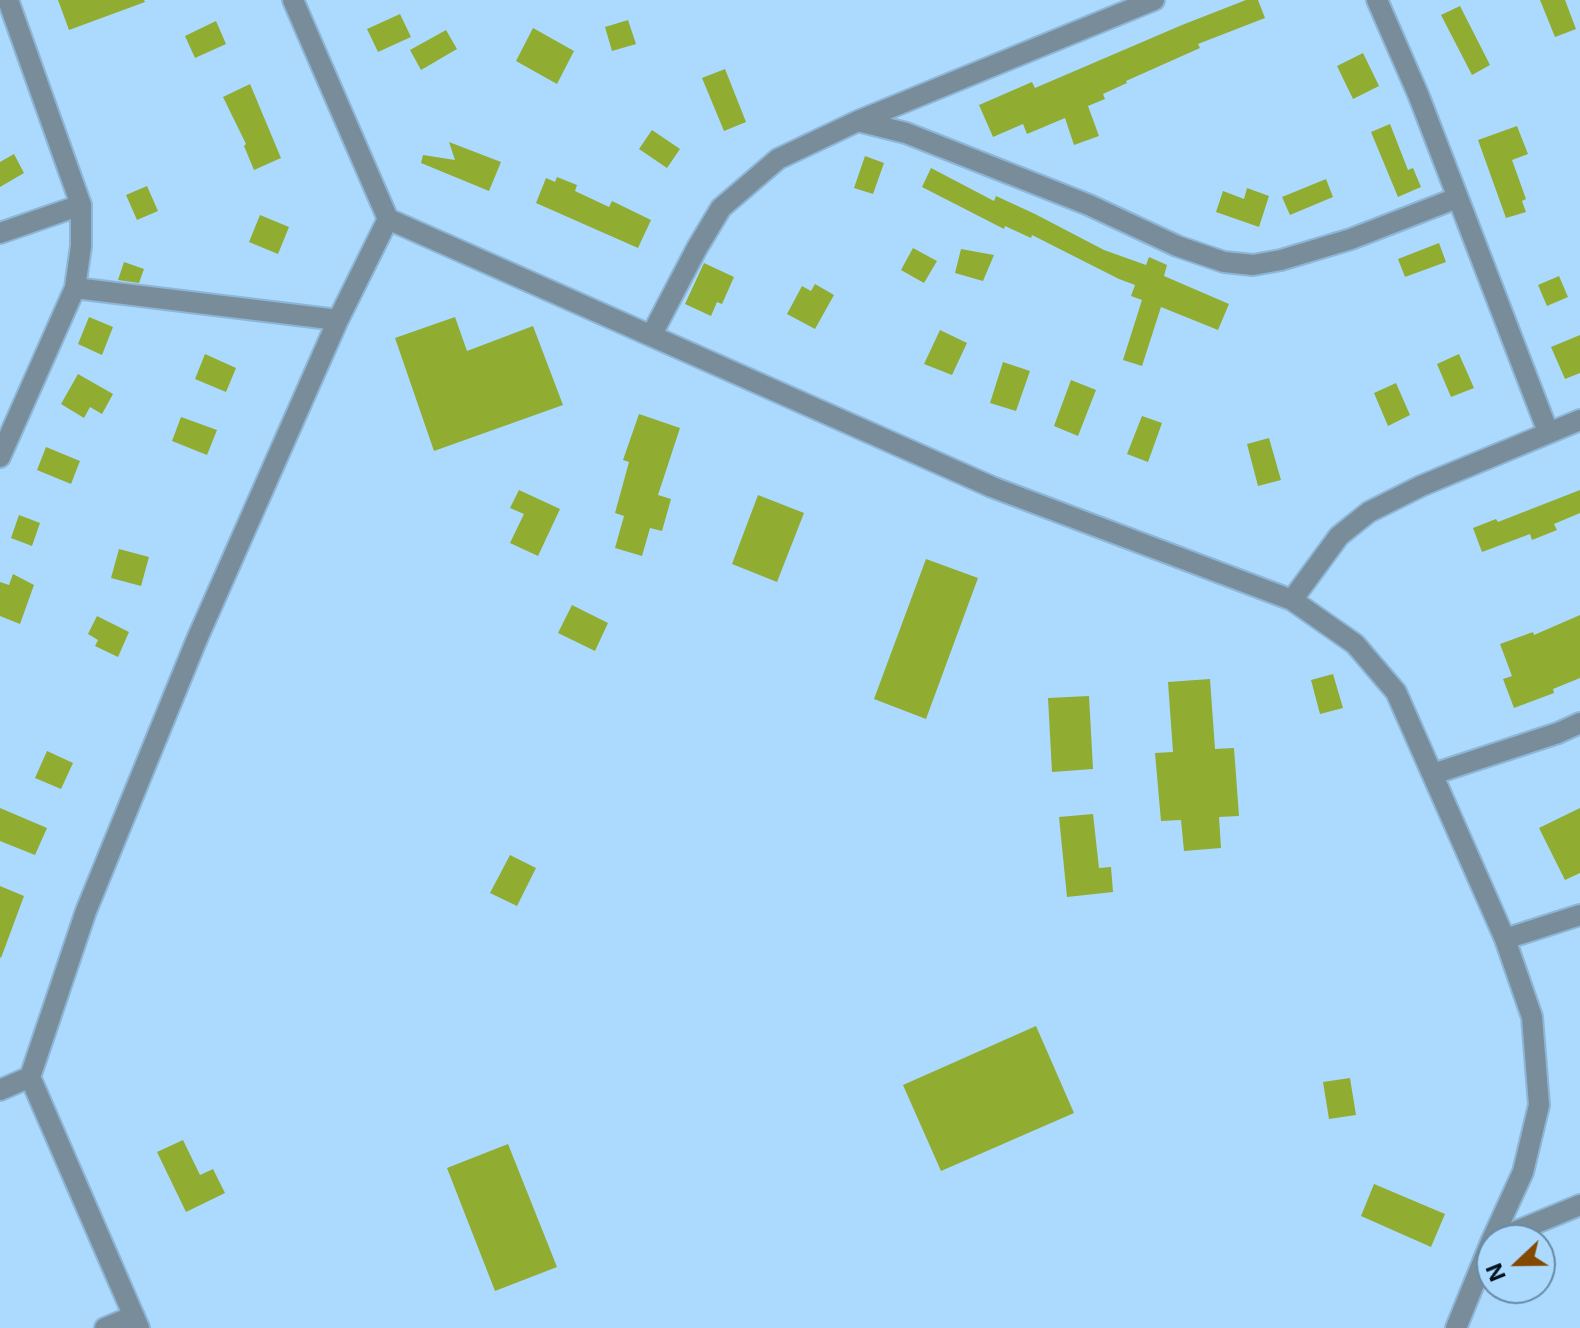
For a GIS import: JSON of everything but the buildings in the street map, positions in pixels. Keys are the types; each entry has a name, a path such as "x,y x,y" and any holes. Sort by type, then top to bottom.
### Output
{"street":[{"path":"0,457 75,288 81,246 81,205 8,0"},
{"path":"293,0 388,219 992,487 1292,600 1355,644 1396,692 1505,939 1532,1017 1539,1105 1523,1172 1500,1224"},
{"path":"652,334 721,208 778,159 858,121 1154,0"},
{"path":"1377,0 1395,36 1548,432"},
{"path":"858,121 906,133 1061,194 1177,246 1224,262 1253,265 1281,260 1351,239 1457,198"},
{"path":"0,233 81,205"},
{"path":"105,1328 136,1322 30,1077 92,896 197,639 338,320 388,219"},
{"path":"75,288 338,320"},
{"path":"1292,600 1339,536 1369,512 1421,486 1580,420"},
{"path":"1433,774 1580,723"},
{"path":"1505,939 1580,915"},
{"path":"0,1090 30,1077"},
{"path":"1534,1224 1580,1205"},
{"path":"1456,1328 1476,1281"}]}
